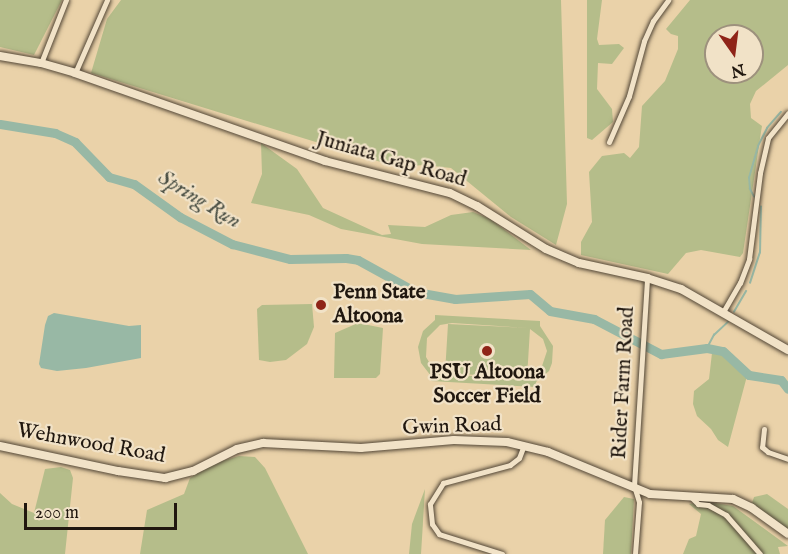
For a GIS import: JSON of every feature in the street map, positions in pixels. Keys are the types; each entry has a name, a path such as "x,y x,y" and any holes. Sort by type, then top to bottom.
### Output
{"main road":[{"name":"Juniata Gap Road","path":"0,56 41,63 75,73 325,161 441,189 477,206 558,255 646,278 681,290 788,350"},
{"name":"Gwin Road","path":"176,476 237,449 263,443 378,448 429,442 480,440 524,445 588,468 636,490 660,497 733,499 762,514 788,534"},
{"name":"Wehnwood Road","path":"0,446 153,478 176,476"}],"street":[{"path":"41,63 66,0"},
{"path":"75,73 107,0"},
{"path":"609,142 629,96 644,41 653,21 668,0"},
{"path":"723,312 740,283 749,259 760,173 768,138 788,113"},
{"name":"Rider Farm Road","path":"635,554 639,502 636,490 646,278"},
{"path":"764,429 762,447 788,459"},
{"path":"502,554 439,534 432,524 430,504 443,483 510,465 519,458 524,445"},
{"path":"691,497 698,504 708,505 726,515 760,554"}],"green space":[{"path":"0,0 62,0 34,55 0,47"},
{"path":"121,0 561,0 567,204 556,245 511,217 451,168 424,165 397,167 91,73 107,19"},
{"path":"587,0 602,0 597,39 599,45 619,44 624,48 612,64 598,63 597,89 612,109 613,122 592,140 587,138"},
{"path":"690,0 788,0 788,65 756,91 750,104 751,118 762,126 743,253 740,257 701,250 686,253 668,274 581,255 581,242 592,222 589,172 602,156 624,153 630,158 639,147 642,106 665,81 678,49 678,36 666,29"},
{"path":"261,143 297,169 323,208 382,235 391,234 388,225 425,227 451,215 473,212 490,219 531,250 422,244 341,229 309,215 251,203 262,174"},
{"path":"312,304 314,327 307,344 286,360 270,362 259,360 257,309 262,305"},
{"name":"PSU Altoona Soccer Field","path":"435,315 540,321 540,326 553,346 549,371 536,382 536,387 431,381 431,376 421,363 418,347 423,331 435,320","holes":["452,323 529,328 448,324 445,373 524,378 449,375 432,367 426,357 427,338 440,325","530,329 543,339 547,351 541,369 527,378"]},
{"path":"358,323 383,328 380,374 376,378 334,378 335,333"},
{"path":"718,351 734,360 747,376 728,447 718,440 711,429 697,416 693,404 694,391 709,379 712,353"},
{"path":"239,456 255,457 265,468 308,554 140,554 147,510 184,494 190,478 215,463"},
{"path":"61,467 70,470 73,478 65,554 0,554 0,493 12,504 34,513 45,469"},
{"path":"425,489 421,554 409,554 412,524"},
{"path":"767,494 788,509 788,532 752,503 754,497"},
{"path":"624,497 634,499 631,554 603,554 605,520"},
{"path":"703,501 733,506 788,546 778,547 780,554 683,554 689,539 696,536 701,514 689,504"}],"shaded area":[{"path":"54,313 129,326 141,325 141,358 57,371 41,368 39,364 45,325 48,316"}],"waterway":[{"path":"754,197 750,189 749,178 758,146 767,128 781,112"},
{"name":"Spring Run","path":"0,124 55,133 75,142 109,177 134,184 180,217 232,244 290,259 346,258 358,260 416,292 455,299 530,294 550,311 594,319 661,354 707,348 723,351 749,375 781,380 788,389"},
{"path":"750,283 760,253 761,207"},
{"path":"734,312 746,291"},
{"path":"707,348 714,335 728,322"}],"place":[{"name":"Penn State Altoona","path":"321,305"},
{"name":"PSU Altoona Soccer Field","path":"487,351"}]}
